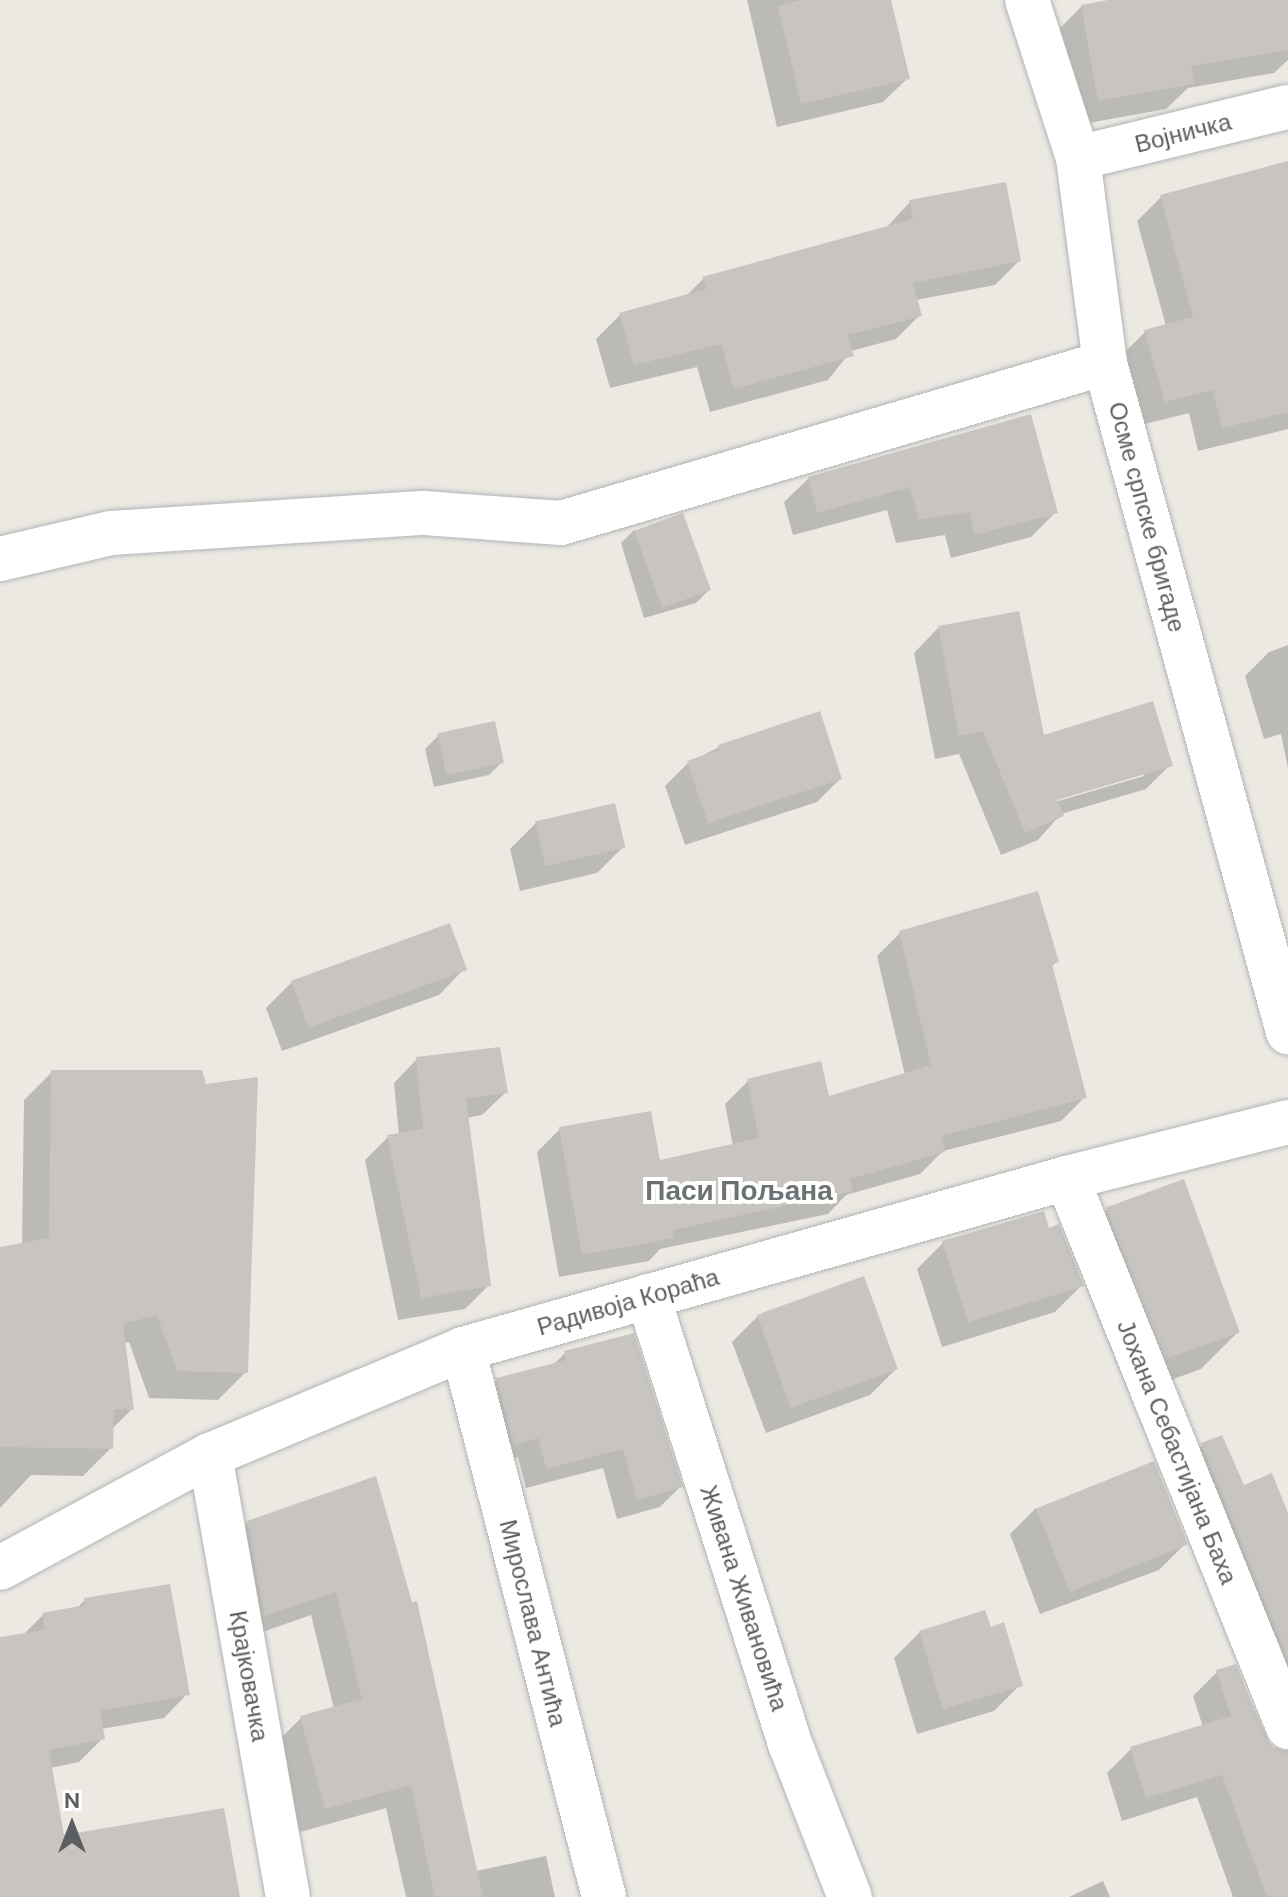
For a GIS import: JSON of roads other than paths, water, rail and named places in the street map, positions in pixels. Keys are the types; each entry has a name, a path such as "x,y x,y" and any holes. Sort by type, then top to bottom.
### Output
{"street":[{"name":"Осме српске бригаде","path":"1027,0 1078,158 1105,363 1288,1032"},
{"name":"Војничка","path":"1078,158 1288,107"},
{"path":"0,559 111,533 424,513 561,523 1105,363"},
{"name":"Радивоја Кораћа","path":"0,1568 210,1455 463,1349 1067,1178 1288,1122"},
{"name":"Јохана Себастијана Баха","path":"1067,1178 1288,1727"},
{"name":"Живана Живановића","path":"648,1296 791,1746 850,1897"},
{"name":"Мирослава Антића","path":"463,1349 604,1897"},
{"name":"Крајковачка","path":"210,1455 288,1897"}],"district":[{"name":"Паси Пољана","path":"739,1191"}]}
